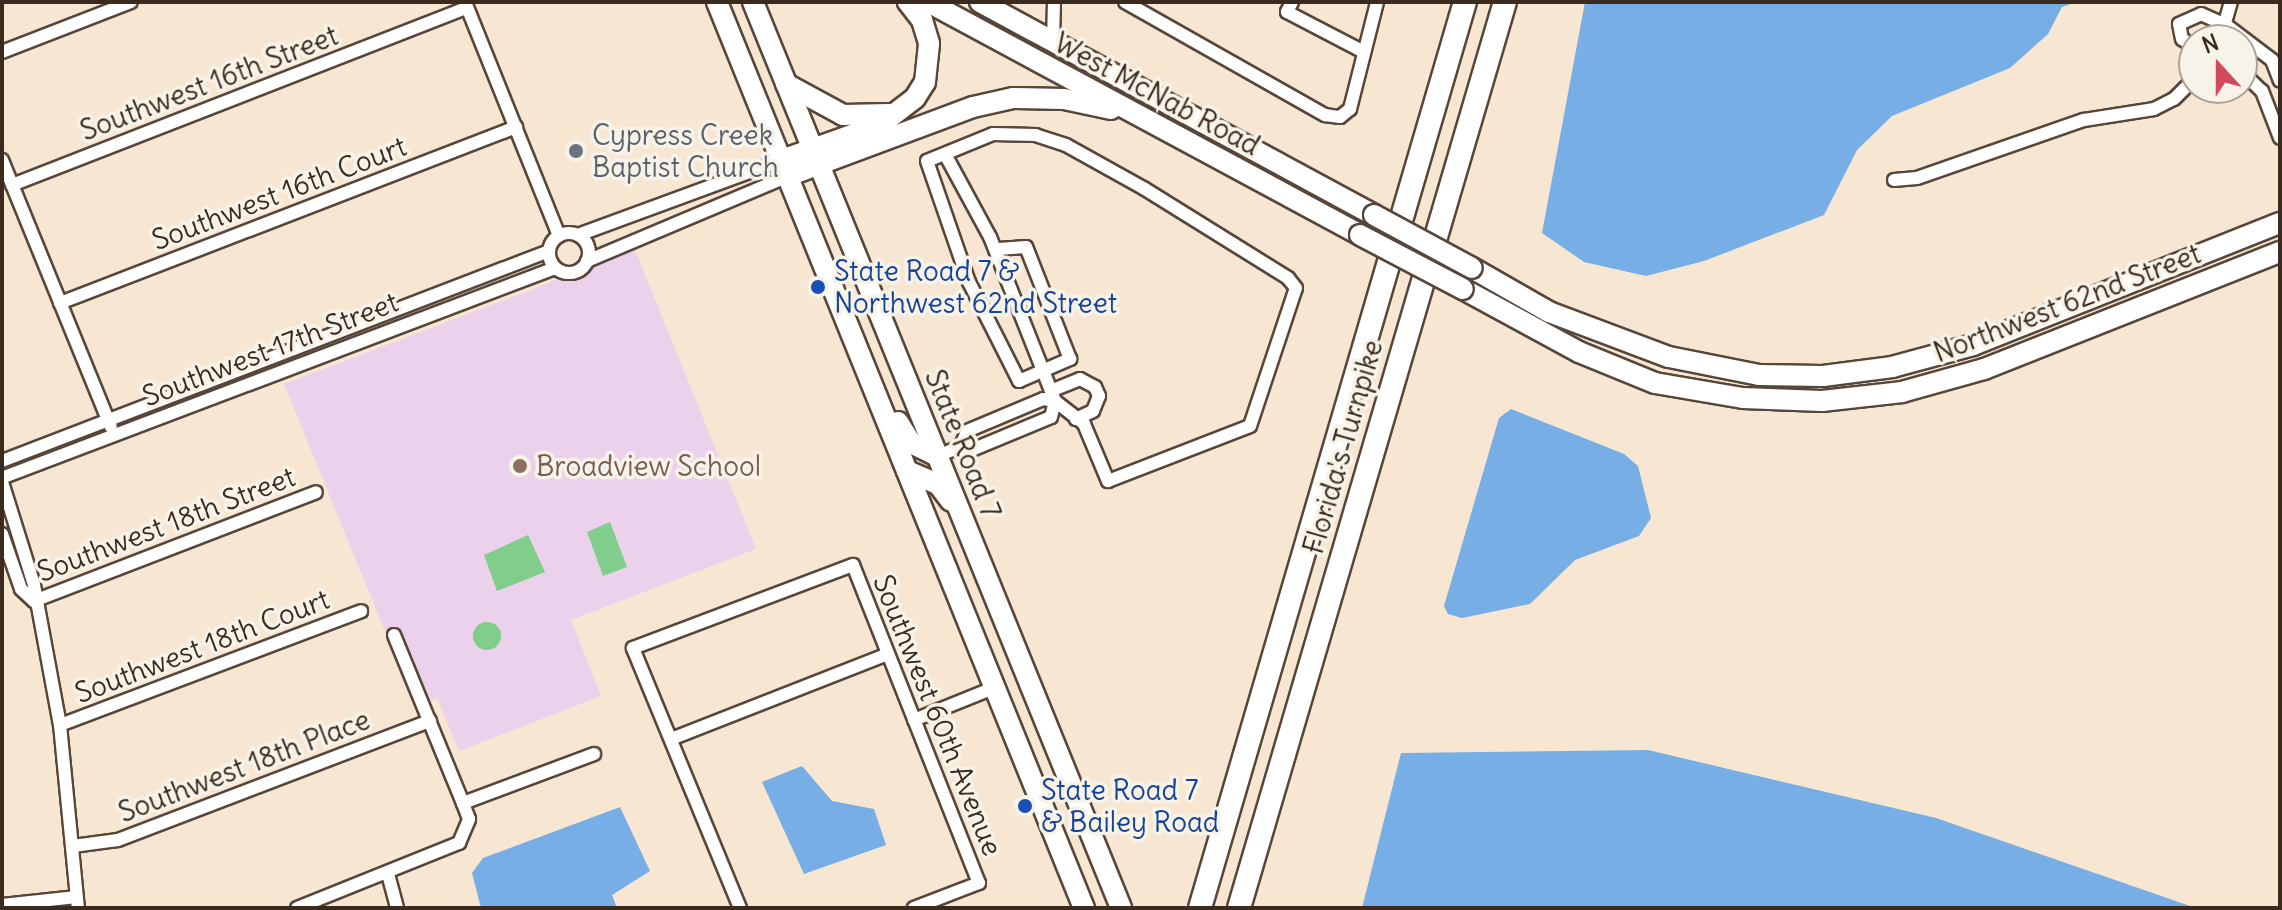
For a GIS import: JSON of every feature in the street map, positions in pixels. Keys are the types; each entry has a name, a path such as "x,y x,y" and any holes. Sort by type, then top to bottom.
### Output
{"highway":[{"name":"Florida's Turnpike","path":"1200,908 1465,2"},
{"name":"Florida's Turnpike","path":"1239,908 1505,2"}],"main road":[{"path":"717,2 872,377 1084,908"},
{"name":"State Road 7","path":"753,2 1121,908"},
{"path":"816,158 901,111 925,82 930,61 922,20 908,2"},
{"name":"West McNab Road","path":"928,2 1463,289"},
{"name":"West McNab Road","path":"980,2 1472,268"},
{"path":"786,84 843,115 875,117 901,111"},
{"path":"785,168 973,107 1013,98 1064,99 1135,113"},
{"name":"Northwest 62nd Street","path":"1472,268 1549,312 1669,357 1759,375 1823,376 1892,367 1973,345 2280,223"},
{"name":"Northwest 62nd Street","path":"1463,289 1579,352 1655,383 1743,398 1822,401 1902,392 1984,369 2280,252"},
{"path":"872,377 911,443 938,456"},
{"path":"907,471 938,484 962,518"}],"street":[{"path":"2,52 131,2"},
{"name":"West McNab Road","path":"1053,42 1054,2"},
{"path":"1292,2 1287,12 1364,52"},
{"path":"1128,4 1325,115 1340,117 1350,109 1377,2"},
{"path":"2226,24 2231,2"},
{"path":"466,5 559,236"},
{"name":"Southwest 16th Street","path":"12,185 466,5"},
{"path":"2181,24 2184,18 2201,14 2224,24"},
{"path":"2258,49 2272,60 2280,81"},
{"path":"2258,87 2280,138"},
{"path":"1894,180 1917,178 2084,120 2154,109 2178,95"},
{"name":"Southwest 16th Court","path":"60,303 516,127"},
{"path":"945,154 995,249 1043,370 1054,395 1088,433 1108,481 1250,426 1296,288 1158,197 1066,145 1036,135 993,134 927,161 969,282 1019,381 1043,370 1070,359 1026,247 995,249"},
{"path":"2,160 111,427"},
{"path":"559,236 578,235 699,192 785,168"},
{"path":"559,236 549,251 555,268 574,273 587,261 785,168"},
{"path":"699,192 700,210"},
{"path":"578,235 586,244 587,261"},
{"name":"Southwest 17th Street","path":"2,474 280,354 549,251"},
{"name":"Southwest 17th Street","path":"111,427 286,369 555,268"},
{"path":"280,354 286,369"},
{"path":"961,446 967,431 1054,395 1080,379 1095,387 1099,396 1093,411 1076,419"},
{"path":"938,456 961,446 974,449 1051,417 1054,395"},
{"path":"1026,406 1034,424"},
{"path":"2,474 34,585 34,601 60,725 78,902 2,905"},
{"name":"Southwest 18th Street","path":"34,601 316,492"},
{"path":"2,534 21,589 34,601"},
{"name":"Southwest 60th Avenue","path":"671,739 633,648 853,565 979,883 914,908"},
{"name":"Southwest 18th Court","path":"60,725 361,611"},
{"path":"297,908 459,843 469,819 394,635"},
{"path":"740,908 671,739 888,654"},
{"path":"914,720 996,687"},
{"name":"Southwest 18th Place","path":"73,846 118,840 430,721"},
{"path":"463,803 594,754"},
{"path":"388,874 397,908"}],"shaded area":[{"name":"Broadview School","path":"635,250 756,549 571,620 601,696 459,751 437,698 416,707 284,384"}],"green space":[{"path":"610,522 627,567 603,576 587,532"},
{"path":"528,535 545,572 497,591 484,555"},
{"path":"487,622 497,626 501,636 497,646 487,650 477,646 473,636 477,626"}],"water":[{"path":"1585,2 2077,2 2062,7 2048,34 2010,68 1892,116 1857,150 1824,215 1704,261 1646,276 1584,262 1542,233"},
{"path":"1511,409 1624,454 1638,466 1651,518 1639,536 1575,560 1530,604 1462,618 1448,614 1444,606 1499,418"},
{"path":"1648,750 1936,818 2196,908 1362,908 1401,753"},
{"path":"802,766 832,801 874,809 886,845 804,874 762,782"},
{"path":"620,807 650,871 612,895 617,908 481,908 472,873 483,858"}],"place":[{"name":"Cypress Creek Baptist Church","path":"576,151"},
{"name":"State Road 7 & Northwest 62nd Street","path":"818,287"},
{"name":"Broadview School","path":"520,466"},
{"name":"State Road 7 & Bailey Road","path":"1025,806"}]}
